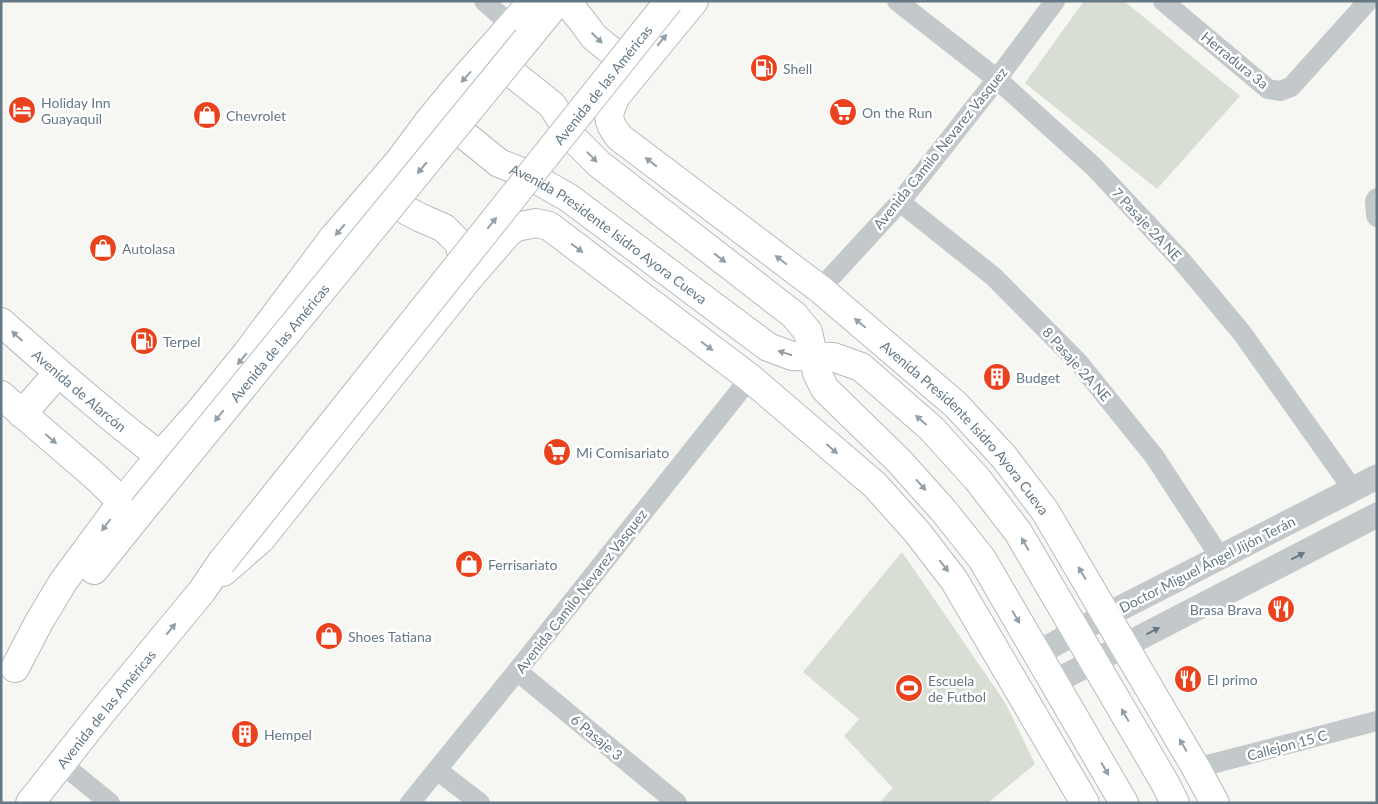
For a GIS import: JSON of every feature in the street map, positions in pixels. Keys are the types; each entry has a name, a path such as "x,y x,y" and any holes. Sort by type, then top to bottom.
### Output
{"main road":[{"path":"1,396 133,506 160,456 200,411 247,353 334,238 400,160 456,88 533,1"},
{"name":"Avenida de las Américas","path":"8,677 133,506 558,1"},
{"path":"566,1 594,38 636,70"},
{"name":"Avenida de las Américas","path":"30,803 202,591 221,562 669,1"},
{"name":"Avenida de las Américas","path":"619,137 610,124 608,112 616,96 694,1"},
{"path":"492,49 508,70 552,105 572,137 599,164 794,315 808,332 817,373 825,389 900,461 943,510 982,559 1124,803"},
{"name":"Avenida Presidente Isidro Ayora Cueva","path":"429,121 444,124 462,133 499,163 527,174 569,198 768,347 792,356 833,358 861,368 932,429 978,480 1018,532 1175,803"},
{"name":"Avenida Presidente Isidro Ayora Cueva","path":"619,137 820,289 956,405 1004,458 1045,511 1215,803"},
{"path":"366,200 392,204 444,228 459,243 468,279"},
{"name":"Avenida de las Américas","path":"202,591 261,539 468,279 507,234 516,227 536,223"},
{"name":"Avenida Presidente Isidro Ayora Cueva","path":"536,223 549,226 750,378 875,485 917,532 954,580 1085,803"},
{"name":"Avenida de Alarcón","path":"1,322 131,434 160,456"},
{"path":"22,414 58,372"}],"street":[{"path":"484,1 512,25"},
{"name":"7 Pasaje 2A NE","path":"897,1 998,78 1093,166 1181,260 1242,333 1352,490"},
{"name":"Avenida Camilo Nevarez Vasquez","path":"820,289 900,202 998,78 1055,1"},
{"name":"Herradura 3a","path":"1163,1 1268,89 1280,91 1291,87 1368,1"},
{"path":"1377,198 1375,201 1377,217"},
{"name":"8 Pasaje 2A NE","path":"900,202 994,277 1079,362 1154,456 1220,557"},
{"name":"Avenida Camilo Nevarez Vasquez","path":"410,803 750,378"},
{"name":"Doctor Miguel Ángel Jijón Terán","path":"1038,653 1107,615 1377,476"},
{"path":"1054,682 1377,516"},
{"name":"6 Pasaje 3","path":"517,671 677,803"},
{"name":"Callejon 15 C","path":"1196,768 1377,721"},
{"path":"61,763 110,803"},
{"path":"437,770 480,803"}],"shaded area":[{"path":"1084,1 1124,1 1240,96 1157,189 1025,83"},
{"name":"Escuela de Futbol","path":"902,552 1006,704 1035,764 988,803 882,803 881,801 893,788 844,736 859,719 803,672"}],"place":[{"name":"Shell","path":"764,68"},
{"name":"Holiday Inn Guayaquil","path":"22,110"},
{"name":"On the Run","path":"843,112"},
{"name":"Chevrolet","path":"207,115"},
{"name":"Autolasa","path":"103,248"},
{"name":"Terpel","path":"144,341"},
{"name":"Budget","path":"997,377"},
{"name":"Mi Comisariato","path":"557,452"},
{"name":"Ferrisariato","path":"469,564"},
{"name":"Brasa Brava","path":"1281,609"},
{"name":"Shoes Tatiana","path":"329,636"},
{"name":"El primo","path":"1188,679"},
{"name":"Escuela de Futbol","path":"909,688"},
{"name":"Hempel","path":"245,734"}]}
